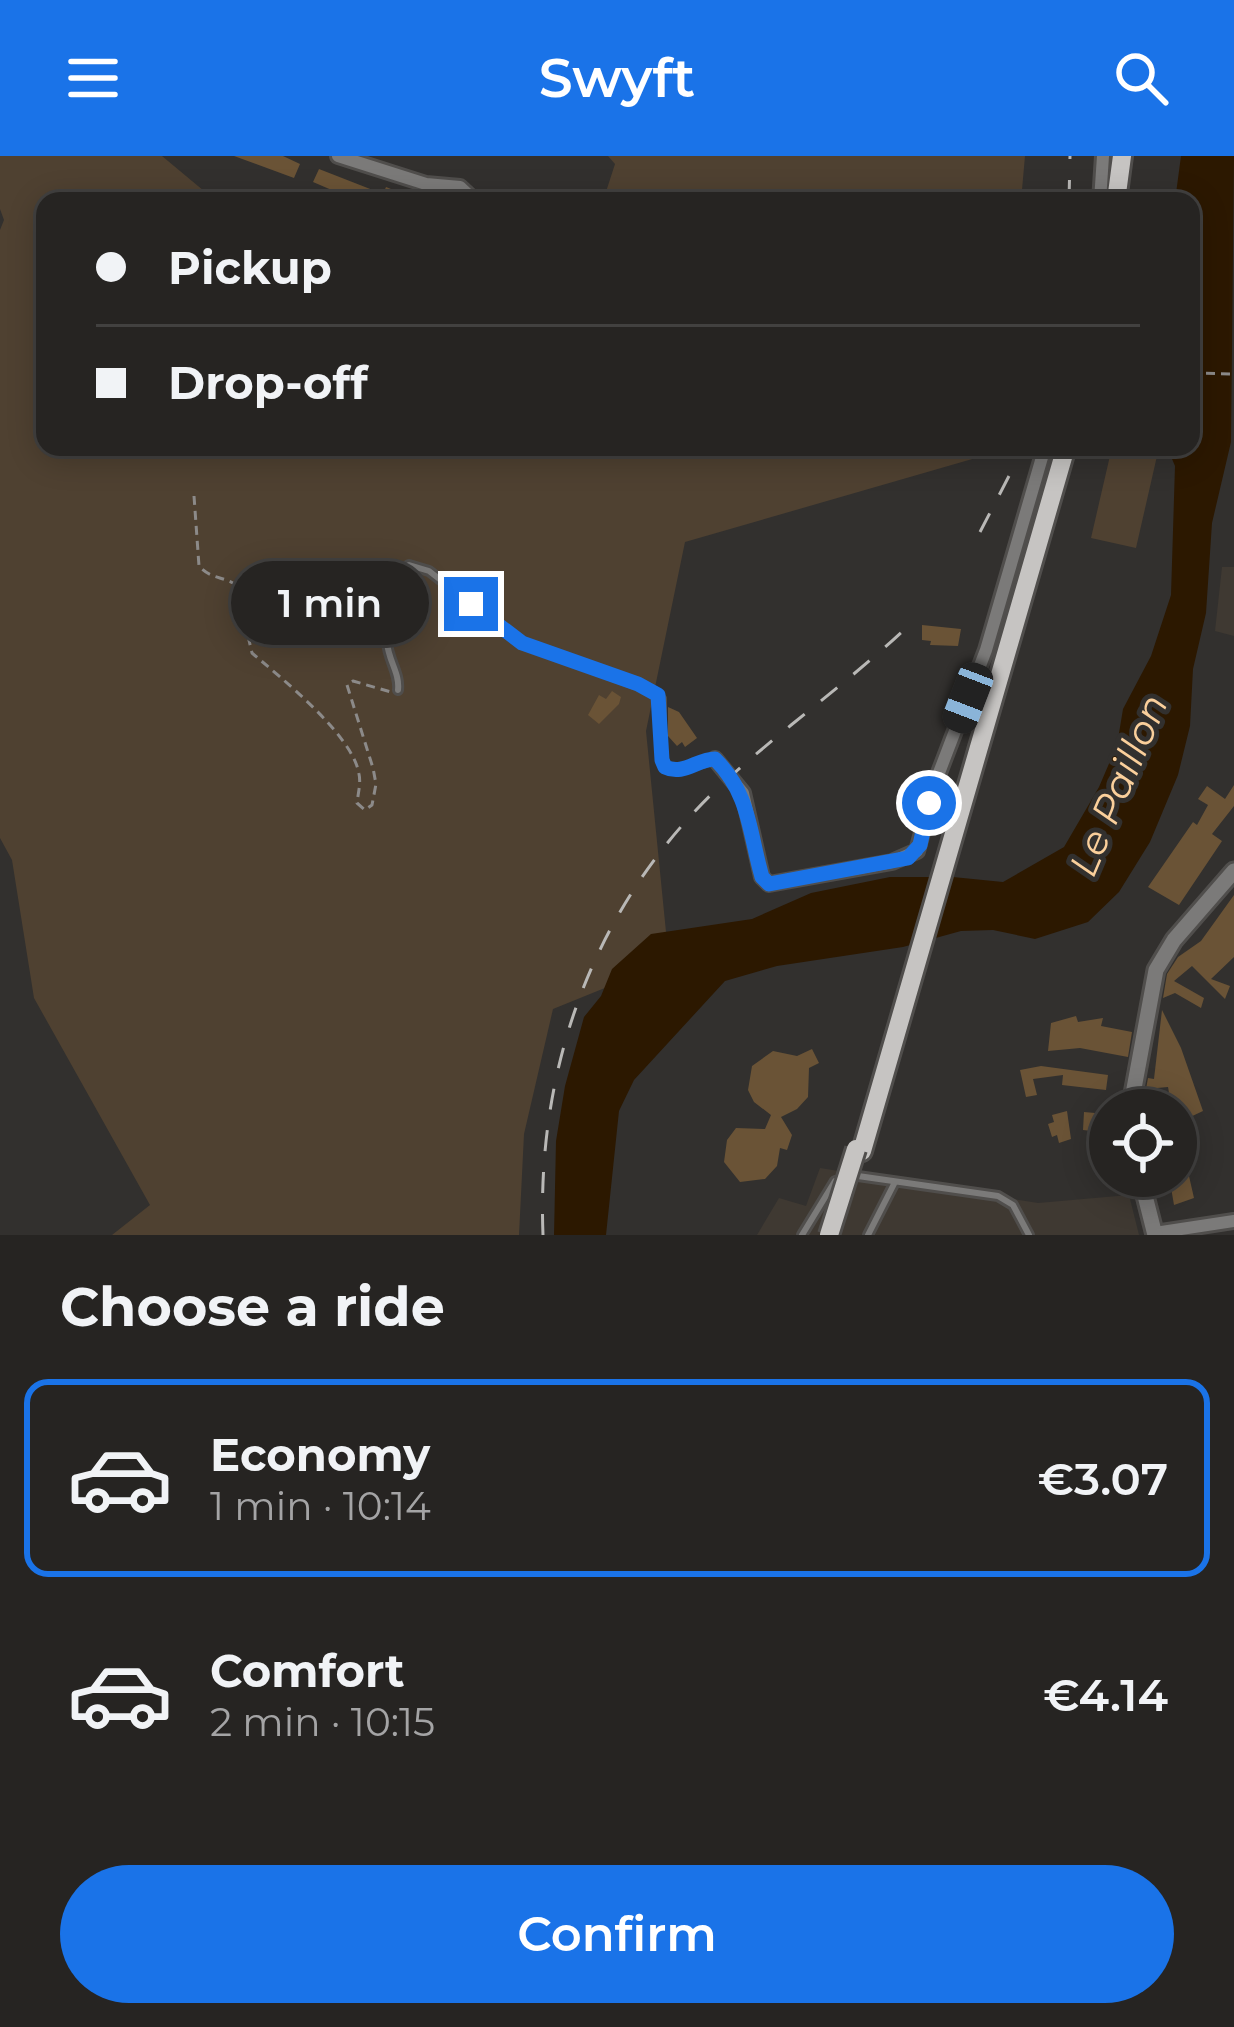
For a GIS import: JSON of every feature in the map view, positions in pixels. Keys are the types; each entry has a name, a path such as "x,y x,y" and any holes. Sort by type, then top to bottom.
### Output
{"main road":[{"path":"1118,192 1126,156"},
{"path":"1126,156 1126,192"},
{"path":"832,1235 1059,456"}],"street":[{"path":"338,156 466,192"},
{"path":"1101,192 1103,156"},
{"path":"715,759 742,793 762,877 769,884 892,862 917,851 937,778 986,650 1043,456"},
{"path":"1134,1089 1156,970 1174,940 1234,871"},
{"path":"1146,1197 1155,1234 1234,1221"}],"lane":[{"path":"398,690 388,628 398,573 410,566 429,571 522,643 658,695 665,767 680,770 715,759"},
{"path":"802,1235 839,1178 858,1176 998,1196 1013,1205 1029,1235"},
{"path":"868,1235 895,1182"}],"path":[{"path":"1200,373 1234,374"},
{"path":"194,496 200,566 209,576 236,585 252,653 274,668 348,751 360,776 357,803 364,810 372,805 376,784 347,685 352,681 384,691 398,690"}],"shaded area":[{"path":"0,156 162,156 205,192 36,192 36,456 983,456 685,542 646,731 669,962 553,1009 524,1134 519,1235 112,1235 150,1205 34,998 12,860 0,838 0,230 4,220"},
{"path":"608,156 1025,156 1022,192 606,192 615,164"},
{"path":"1110,456 1157,456 1136,548 1091,538"},
{"path":"1222,567 1234,567 1234,636 1215,631"},
{"path":"820,1168 1038,1203 1130,1197 1139,1235 757,1235 779,1198 806,1206"}],"water":[{"name":"Le Paillon","path":"1181,156 1234,156 1231,442 1212,523 1206,613 1193,669 1190,726 1178,775 1150,842 1119,892 1088,922 1035,939 993,930 961,931 903,947 777,966 725,981 634,1080 619,1111 606,1235 554,1235 556,1141 584,1017 601,996 612,969 651,934 752,919 811,893 890,877 1003,882 1064,847 1117,745 1123,709 1151,656 1171,595 1175,466 1171,456 1200,456 1200,192 1176,192"}],"building":[{"path":"234,156 283,156 300,164 294,178"},
{"path":"319,169 378,192 334,192 313,182"},
{"path":"922,625 961,629 958,646 930,645 931,641 922,640"},
{"path":"612,691 621,697 619,704 599,724 588,715 599,695 606,699"},
{"path":"668,707 679,712 697,738 685,747 668,736"},
{"path":"1234,785 1234,806 1212,834 1222,841 1179,905 1148,887 1193,822 1197,825 1208,805 1198,799 1207,786 1225,799"},
{"path":"1234,895 1234,957 1211,979 1230,986 1225,999 1192,966 1174,981 1204,998 1201,1008 1175,993 1163,998 1167,974 1178,957 1201,941"},
{"path":"1162,1010 1195,1089 1146,1089 1148,1078 1154,1079"},
{"path":"1076,1016 1078,1022 1103,1018 1101,1026 1132,1032 1128,1057 1080,1048 1048,1051 1051,1023"},
{"path":"812,1049 819,1063 809,1068 808,1097 781,1117 792,1135 787,1150 780,1148 777,1166 765,1179 740,1182 724,1162 727,1140 736,1128 765,1129 771,1115 754,1102 748,1090 752,1066 773,1051 797,1056"},
{"path":"1041,1066 1108,1075 1106,1089 1062,1085 1063,1075 1033,1079 1037,1095 1026,1097 1020,1070"},
{"path":"1067,1111 1071,1139 1059,1143 1048,1124 1054,1122 1052,1115"},
{"path":"1084,1112 1089,1112 1089,1131 1083,1130"},
{"path":"1173,1197 1194,1197 1194,1198 1174,1205"}],"railway":[{"path":"1069,192 1070,156"},
{"path":"980,532 1019,456"},
{"path":"543,1235 551,1106 565,1043 612,926 645,872 685,822 732,775 907,627"}],"route":[{"path":"471,604 522,643 658,695 665,767 680,770 706,759 723,766 742,793 756,857 769,884 908,858 920,845 929,803"}]}
